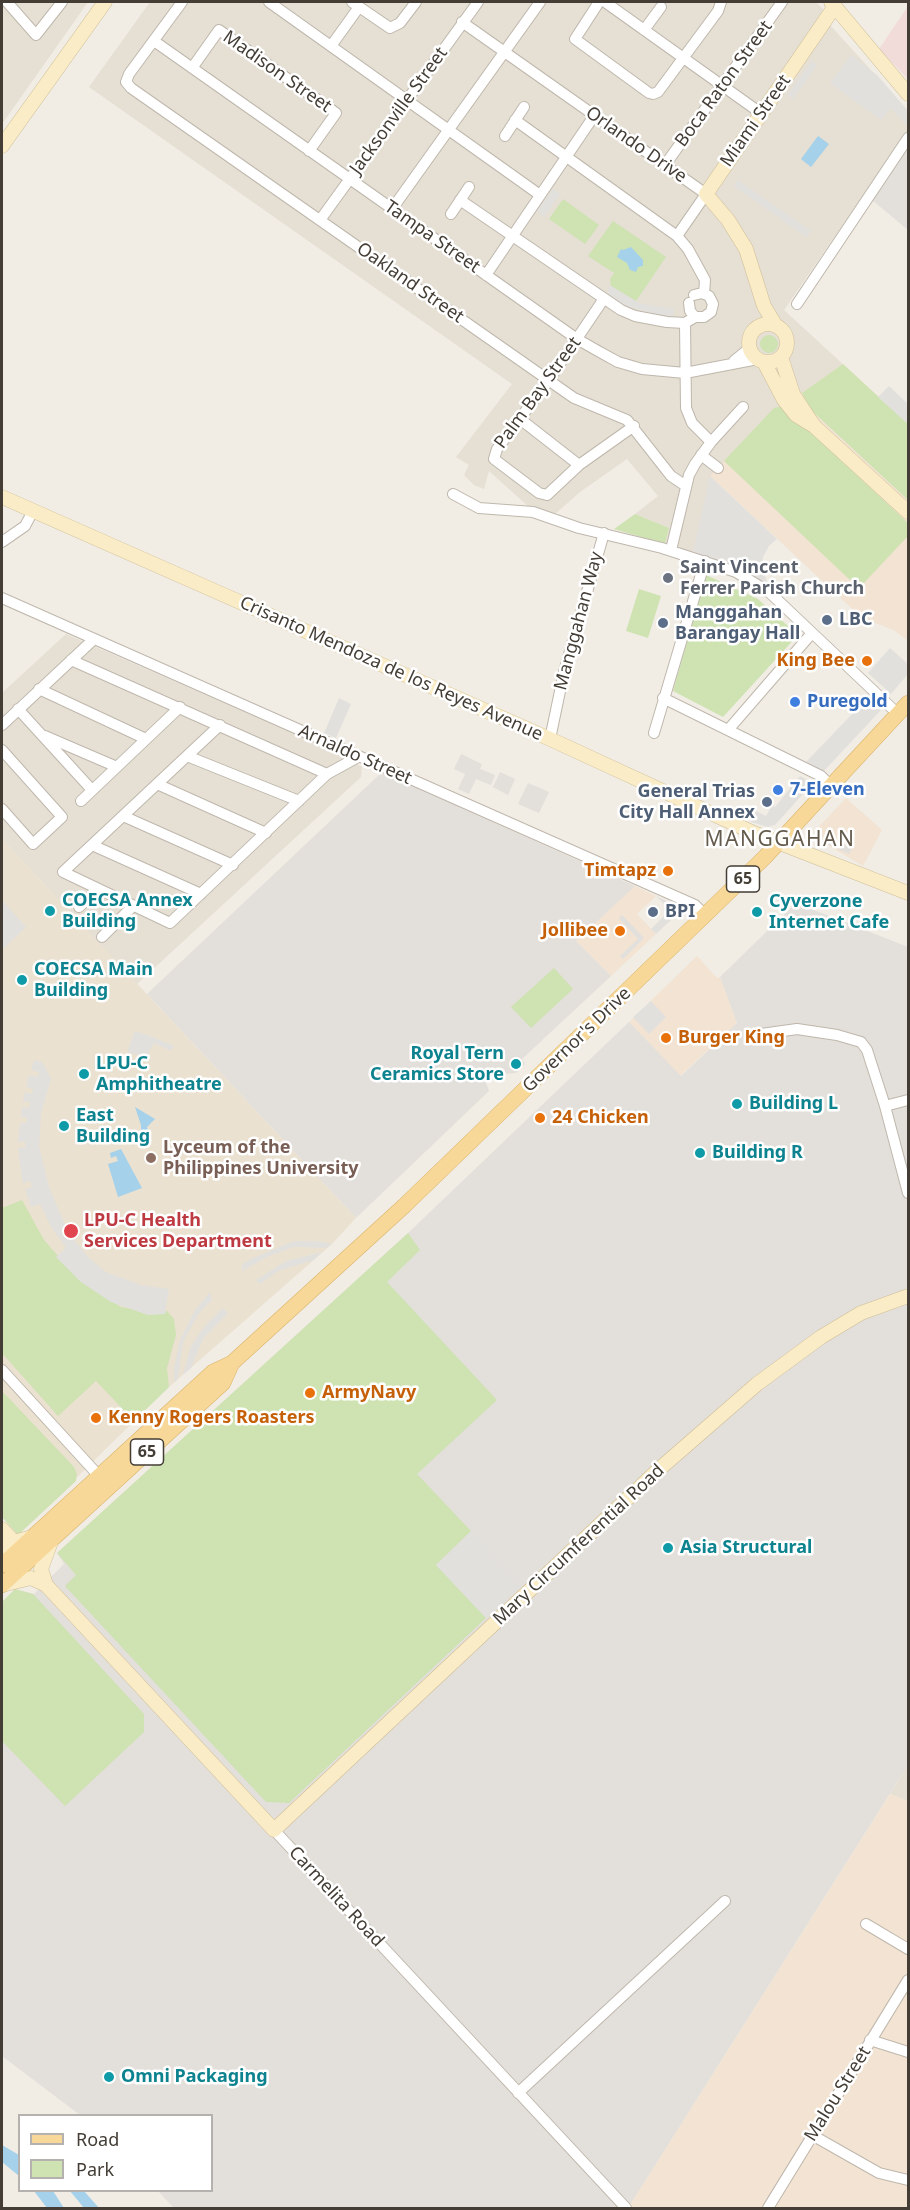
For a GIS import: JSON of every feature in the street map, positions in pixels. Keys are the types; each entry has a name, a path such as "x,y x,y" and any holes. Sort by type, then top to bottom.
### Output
{"main road":[{"name":"Governor's Drive","path":"2,1564 213,1372 232,1363 404,1206 706,916 909,703"},
{"name":"Governor's Drive","path":"2,1585 223,1383 232,1363"}],"street":[{"path":"7,2 36,35 62,2"},
{"path":"2,146 105,2"},
{"path":"154,41 182,2"},
{"path":"268,2 540,195"},
{"path":"331,46 355,4 390,28 400,23 416,2"},
{"name":"Jacksonville Street","path":"320,220 477,2"},
{"path":"392,209 540,2"},
{"path":"599,2 575,39 649,93 658,92 718,11 721,2"},
{"path":"605,2 762,114"},
{"name":"Boca Raton Street","path":"665,165 782,2"},
{"path":"835,3 909,94"},
{"name":"Miami Street","path":"677,236 762,114 835,3"},
{"path":"645,30 661,7"},
{"name":"Orlando Drive","path":"462,22 706,194 728,219 746,249 765,306 769,326"},
{"name":"Madison Street","path":"192,68 219,30 336,113 309,151"},
{"name":"Tampa Street","path":"154,41 577,339 618,362 642,369 685,373 731,364 757,356"},
{"name":"Oakland Street","path":"154,41 129,74 126,82 131,88 574,398 627,420 671,476 686,486"},
{"path":"505,135 524,107"},
{"path":"486,275 594,116"},
{"path":"515,120 677,236 688,249 705,280 690,311 695,317"},
{"path":"797,304 909,138"},
{"path":"451,214 469,187"},
{"path":"460,200 603,300 635,316 685,323 695,317 707,316 712,310 712,301 696,297"},
{"name":"Palm Bay Street","path":"603,300 549,380 496,449 494,459 497,464 543,495 551,493 579,465 634,426"},
{"path":"685,323 688,416 711,442"},
{"path":"781,357 785,352 787,340 781,329 769,326 753,332 757,356 796,416 814,426 909,512"},
{"path":"757,356 781,357"},
{"path":"781,357 793,394 814,426"},
{"path":"672,546 686,486 701,455 743,407"},
{"path":"520,419 579,465"},
{"path":"701,455 718,468"},
{"path":"453,494 479,508 533,512 579,528 604,533"},
{"name":"Crisanto Mendoza de los Reyes Avenue","path":"2,497 779,842 909,893"},
{"path":"2,542 24,526 33,511"},
{"name":"Manggahan Way","path":"550,739 564,672 604,533 705,561 736,573 769,592 898,714"},
{"path":"654,733 705,561"},
{"name":"Arnaldo Street","path":"2,598 695,905 706,916"},
{"path":"728,730 812,633"},
{"path":"2,725 94,639"},
{"path":"71,660 327,774"},
{"path":"39,689 147,739"},
{"path":"663,698 821,776 831,786"},
{"path":"81,801 180,707"},
{"path":"18,709 92,790"},
{"path":"220,725 63,872 170,924 327,774 358,757"},
{"path":"41,734 117,767"},
{"path":"2,750 62,817 33,844 2,809"},
{"path":"187,756 299,801"},
{"path":"157,784 266,833"},
{"path":"123,816 233,864"},
{"path":"92,845 201,894"},
{"path":"79,907 98,889"},
{"path":"102,937 133,906"},
{"path":"754,1035 791,1029 837,1035 861,1042 867,1050 885,1106 909,1193"},
{"path":"885,1106 909,1100"},
{"name":"Mary Circumferential Road","path":"274,1830 657,1471 757,1384 821,1337 861,1312 909,1296"},
{"path":"2,1370 99,1476"},
{"path":"2,1529 14,1542 32,1537"},
{"path":"46,1585 40,1569 55,1536"},
{"path":"2,1544 6,1549 2,1564"},
{"path":"2,1585 32,1578 46,1585"},
{"name":"Carmelita Road","path":"46,1585 626,2208"},
{"path":"518,2093 725,1901"},
{"path":"866,1924 909,1948"},
{"name":"Malou Street","path":"768,2208 909,1980"},
{"path":"870,2040 909,2052"},
{"path":"812,2135 879,2173 909,2180"}],"shaded area":[{"path":"2,2 88,2 2,124"},
{"path":"150,2 816,2 823,9 821,15 908,111 908,130 784,310 908,424 908,641 894,630 861,617 711,476 693,553 665,544 669,528 635,514 658,496 627,459 580,492 554,515 530,508 489,471 484,489 474,485 464,475 469,465 456,457 512,384 89,87"},
{"path":"908,6 908,79 879,49"},
{"path":"851,55 877,75 908,111 908,127 891,108 881,120 830,83"},
{"path":"812,61 817,65 793,99 787,95"},
{"path":"908,140 908,230 872,200"},
{"path":"738,180 811,231 806,237 734,186"},
{"path":"553,189 560,194 544,217 537,211"},
{"path":"611,286 639,303 674,309 673,316 650,314 623,304 606,292"},
{"path":"843,364 908,424 908,641 894,630 861,617 710,476 774,408 783,406"},
{"path":"889,386 908,404 908,424 878,397"},
{"path":"710,476 777,539 769,546 763,557 762,569 770,589 738,568 693,553"},
{"path":"66,634 336,752 362,767 361,777 137,984 2,839 2,693"},
{"path":"890,648 908,664 908,674 891,694 868,673"},
{"path":"866,697 881,710 823,772 806,762 855,711 857,712"},
{"path":"339,698 351,704 336,738 324,733"},
{"path":"461,754 482,764 480,769 495,775 491,785 476,779 469,794 458,789 465,774 454,769"},
{"path":"500,772 515,779 508,795 493,787"},
{"path":"380,774 386,774 635,886 576,941 611,976 522,1059 525,1064 516,1073 503,1074 498,1069 485,1080 489,1091 356,1218 147,994"},
{"path":"800,776 813,783 775,825 768,827 751,822 756,811 766,816 772,805 775,807"},
{"path":"528,783 549,792 539,813 518,804"},
{"path":"846,798 882,830 863,866 819,840 815,831"},
{"path":"827,837 852,848 849,854 825,843"},
{"name":"Lyceum of the Philippines University","path":"2,839 356,1218 332,1244 169,1387 18,1535 2,1517"},
{"name":"Jollibee","path":"635,886 656,896 637,914 656,934 611,976 576,941"},
{"path":"656,896 683,909 656,934 651,929 670,910"},
{"path":"2,900 26,927 2,950"},
{"path":"796,903 908,947 908,1765 628,2208 174,2208 159,2192 213,2192 213,2114 79,2114 2,2056 2,1602 15,1589 34,1594 64,1564 57,1553 408,1233 629,1022 681,1076 737,1023 720,977"},
{"path":"622,915 644,938 623,959 620,956 638,939 619,918"},
{"path":"697,956 717,978 720,977 737,1023 680,1076 629,1022"},
{"path":"651,1001 666,1017 649,1034 633,1017"},
{"path":"135,1031 174,1046 171,1051 154,1043 146,1057 127,1052"},
{"path":"34,1060 42,1062 51,1078 41,1114 39,1146 49,1187 68,1232 88,1257 106,1272 141,1285 169,1289 165,1314 148,1315 111,1302 81,1282 56,1257 66,1248 50,1225 40,1204 31,1207 25,1189 32,1187 30,1181 23,1183 18,1148 26,1147 25,1142 18,1142 20,1123 26,1123 27,1118 21,1117 22,1107 29,1108 30,1102 23,1101 25,1092 32,1094 33,1089 26,1087 29,1075 38,1077 39,1072 31,1070"},
{"path":"294,1241 319,1241 332,1244 326,1248 294,1247 269,1256 242,1271 242,1264"},
{"path":"322,1252 314,1260 278,1271 260,1284 256,1280 286,1261"},
{"path":"210,1292 212,1300 199,1313 183,1342 178,1379 174,1382 174,1368 180,1340 195,1310"},
{"path":"223,1308 228,1313 203,1339 191,1368 183,1375 191,1346 204,1327"},
{"path":"471,1531 522,1585 486,1618 436,1565"},
{"path":"908,1765 908,1801 890,1794"},
{"path":"890,1794 908,1801 908,2208 628,2208"}],"green space":[{"path":"563,199 599,225 585,244 549,219"},
{"path":"613,221 666,257 636,301 611,286 610,279 614,273 588,256"},
{"path":"769,335 775,338 778,344 775,350 769,353 763,350 760,344 763,338"},
{"path":"843,364 908,424 908,500 811,410 802,393"},
{"path":"783,406 908,523 908,536 862,585 849,579 724,461 774,408"},
{"path":"635,514 669,528 665,544 614,529"},
{"path":"706,575 758,599 798,635 723,717 673,691"},
{"path":"639,589 661,596 648,638 626,631"},
{"path":"554,968 573,989 531,1028 511,1007"},
{"path":"22,1200 44,1240 81,1282 121,1307 165,1314 166,1310 174,1319 176,1335 167,1368 169,1387 134,1421 96,1381 58,1416 2,1353 2,1208"},
{"path":"408,1233 420,1250 387,1282 497,1400 417,1474 471,1531 436,1565 486,1618 289,1803 266,1802 65,1586 76,1575 57,1553"},
{"path":"2,1391 74,1467 77,1474 76,1481 18,1535 2,1517"},
{"path":"15,1589 33,1594 144,1714 144,1732 65,1806 2,1741 2,1602"}],"water":[{"path":"818,136 829,144 811,167 801,159"},
{"path":"631,247 643,260 643,266 638,267 636,272 630,270 627,263 617,257 621,249"},
{"path":"135,1107 155,1119 147,1127 151,1140 141,1144 136,1137 141,1132 141,1125"},
{"path":"121,1149 142,1188 118,1197 108,1164 118,1161 116,1156 111,1158 110,1153"},
{"path":"2,2145 18,2154 18,2175 2,2162"},
{"path":"35,2192 54,2192 64,2208 47,2208"},
{"path":"71,2192 85,2192 99,2208 84,2208"}],"place":[{"name":"Saint Vincent Ferrer Parish Church","path":"668,578"},
{"name":"LBC","path":"827,620"},
{"name":"Manggahan Barangay Hall","path":"663,623"},
{"name":"King Bee","path":"867,661"},
{"name":"Puregold","path":"795,702"},
{"name":"7-Eleven","path":"778,790"},
{"name":"General Trias City Hall Annex","path":"767,802"},
{"name":"Timtapz","path":"668,871"},
{"name":"COECSA Annex Building","path":"50,911"},
{"name":"BPI","path":"653,912"},
{"name":"Cyverzone Internet Cafe","path":"757,912"},
{"name":"Jollibee","path":"620,931"},
{"name":"COECSA Main Building","path":"22,980"},
{"name":"Burger King","path":"666,1038"},
{"name":"Royal Tern Ceramics Store","path":"516,1064"},
{"name":"LPU-C Amphitheatre","path":"84,1074"},
{"name":"Building L","path":"737,1104"},
{"name":"24 Chicken","path":"540,1118"},
{"name":"East Building","path":"64,1126"},
{"name":"Building R","path":"700,1153"},
{"name":"Lyceum of the Philippines University","path":"151,1158"},
{"name":"LPU-C Health Services Department","path":"71,1231"},
{"name":"ArmyNavy","path":"310,1393"},
{"name":"Kenny Rogers Roasters","path":"96,1418"},
{"name":"Asia Structural","path":"668,1548"},
{"name":"Omni Packaging","path":"109,2077"}],"district":[{"name":"MANGGAHAN","path":"780,840"}]}
